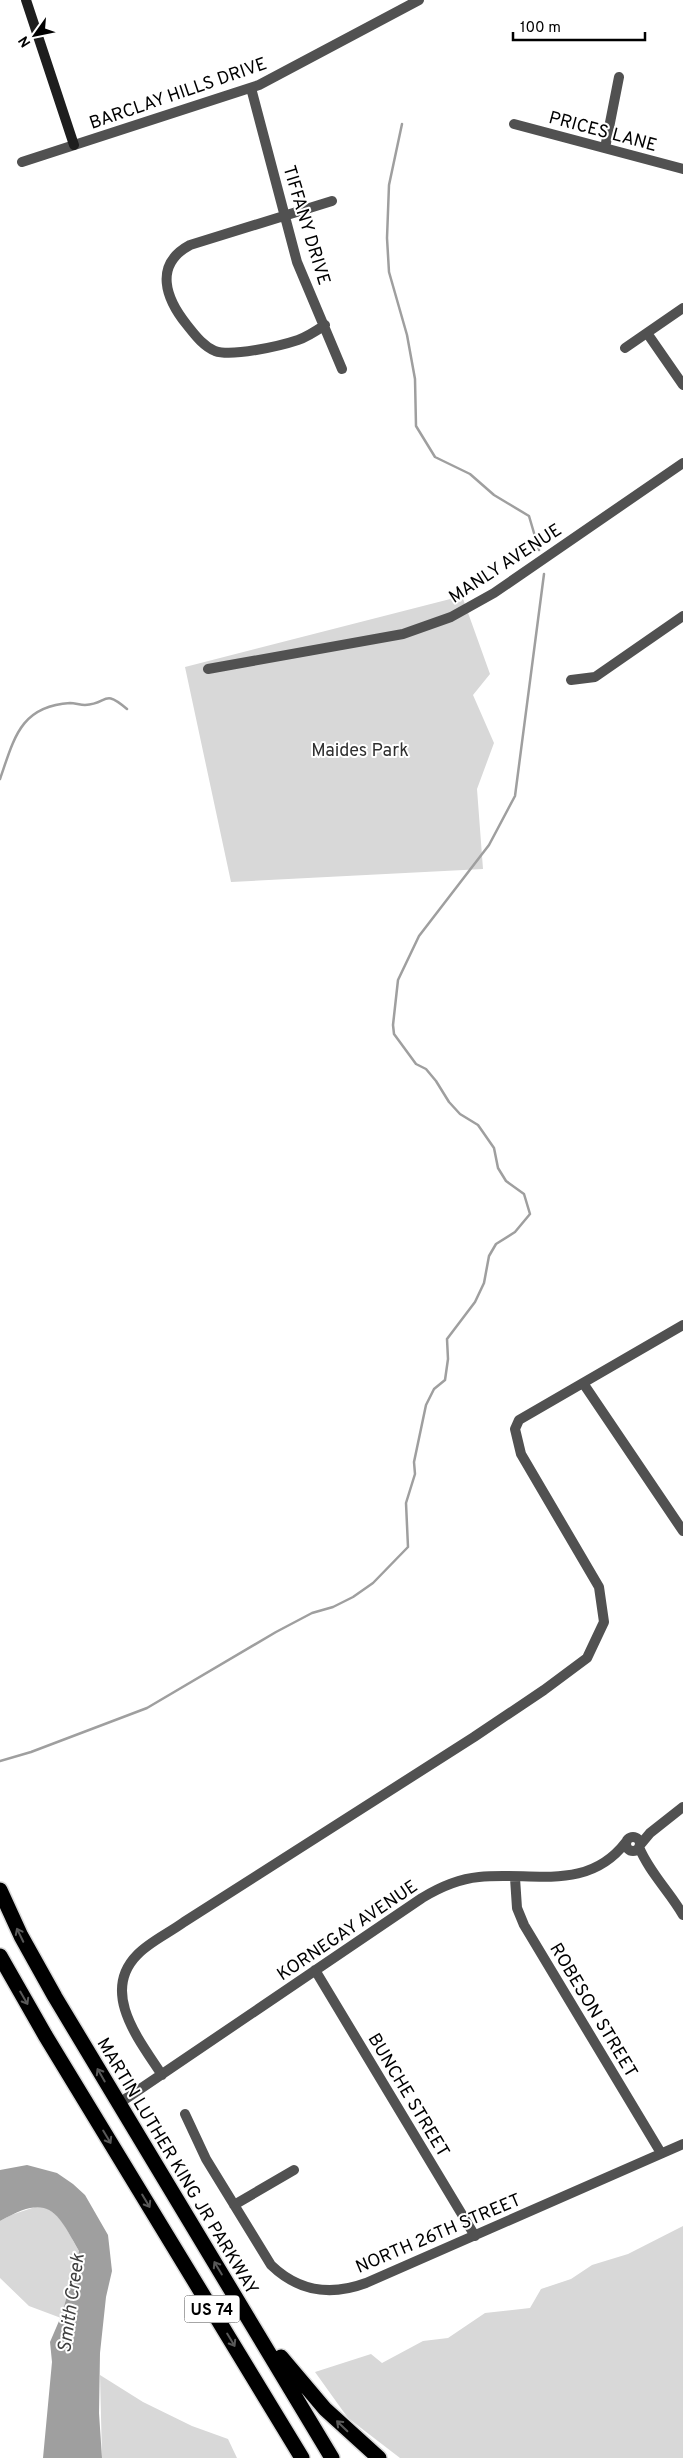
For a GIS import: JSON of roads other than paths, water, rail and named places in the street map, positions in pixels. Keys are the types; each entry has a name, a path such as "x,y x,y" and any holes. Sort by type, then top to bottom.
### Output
{"highway":[{"name":"MARTIN LUTHER KING JR PARKWAY","path":"0,1890 33,1959 118,2104 332,2458"},
{"name":"US 74","path":"0,1956 60,2060 302,2458"},
{"path":"243,2310 325,2409 379,2458"}],"street":[{"path":"26,0 74,145"},
{"name":"BARCLAY HILLS DRIVE","path":"22,162 250,88 305,62 419,0"},
{"path":"605,148 614,115 620,77"},
{"name":"TIFFANY DRIVE","path":"250,88 297,262 342,368"},
{"name":"PRICES LANE","path":"514,124 683,169"},
{"path":"324,326 305,337 288,343 234,353 221,352 210,348 198,339 173,305 168,294 166,282 170,265 183,249 332,201"},
{"path":"625,348 683,308"},
{"path":"647,333 683,385"},
{"name":"MANLY AVENUE","path":"208,669 403,634 451,617 494,593 683,464"},
{"path":"572,680 595,677 683,616"},
{"path":"162,2075 130,2024 120,1994 126,1971 137,1955 191,1918 482,1732 587,1658 604,1622 599,1587 522,1454 515,1429 519,1420 683,1325"},
{"path":"583,1382 683,1531"},
{"name":"KORNEGAY AVENUE","path":"118,2104 442,1886 478,1877 515,1878 572,1875 598,1866 618,1852 633,1845 683,1807"},
{"path":"633,1845 670,1893 683,1914"},
{"name":"ROBESON STREET","path":"515,1878 517,1908 524,1925 661,2154"},
{"name":"BUNCHE STREET","path":"315,1970 475,2236"},
{"path":"185,2114 193,2126 203,2152 234,2205 294,2170"},
{"name":"NORTH 26TH STREET","path":"234,2205 271,2265 292,2281 317,2291 342,2291 354,2288 475,2236 683,2144"}],"water":[{"name":"Smith Creek","path":"27,2165 57,2173 73,2184 85,2195 108,2235 112,2271 106,2297 100,2353 99,2413 102,2458 43,2458 52,2362 50,2342 62,2314 79,2251 64,2225 49,2210 40,2207 30,2208 0,2221 0,2170"}],"waterway":[{"path":"402,124 389,185 387,238 389,272 407,335 415,379 416,426 435,457 470,474 494,495 529,516 539,550"},
{"path":"0,1761 31,1752 147,1708 276,1632 312,1613 333,1607 353,1597 373,1583 408,1547 406,1503 415,1474 414,1462 426,1405 434,1389 445,1380 448,1359 447,1339 475,1302 484,1283 489,1256 496,1244 515,1232 530,1214 524,1194 506,1181 498,1168 494,1148 478,1125 460,1114 449,1102 436,1081 426,1069 416,1064 394,1034 393,1025 398,980 419,936 489,845 515,796 544,574"},
{"path":"0,779 15,738 30,718 40,711 53,705 70,703 85,705 109,698 127,709"}],"park label":[{"name":"Maides Park","path":"360,750"}]}
